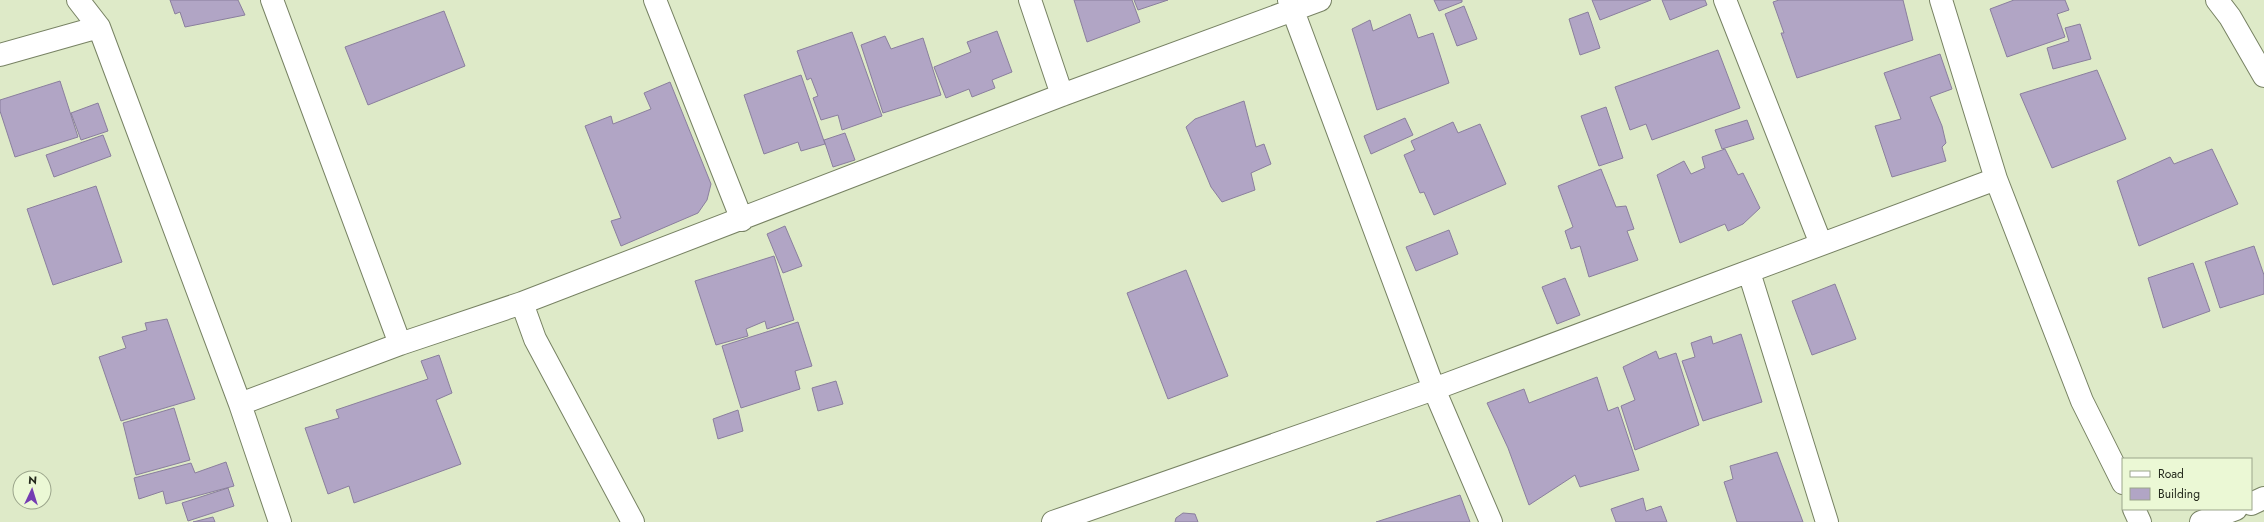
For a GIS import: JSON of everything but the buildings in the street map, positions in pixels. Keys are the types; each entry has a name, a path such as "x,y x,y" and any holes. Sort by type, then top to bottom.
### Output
{"street":[{"path":"78,0 99,27 240,404 280,522"},
{"path":"272,0 400,344"},
{"path":"655,0 742,220"},
{"path":"1030,0 1062,95"},
{"path":"240,404 400,344 522,303 742,220 1290,5 1320,0"},
{"path":"1725,0 1821,244"},
{"path":"1941,0 1996,179 2082,401 2122,481"},
{"path":"2217,0 2230,17 2264,76"},
{"path":"1290,5 1434,389 1491,522"},
{"path":"0,55 99,27"},
{"path":"1053,522 1434,389 1996,179"},
{"path":"1748,272 1827,522"},
{"path":"522,303 535,339 633,522"},
{"path":"2252,504 2264,498"},
{"path":"2134,510 2140,522"},
{"path":"2201,522 2233,510"}]}
